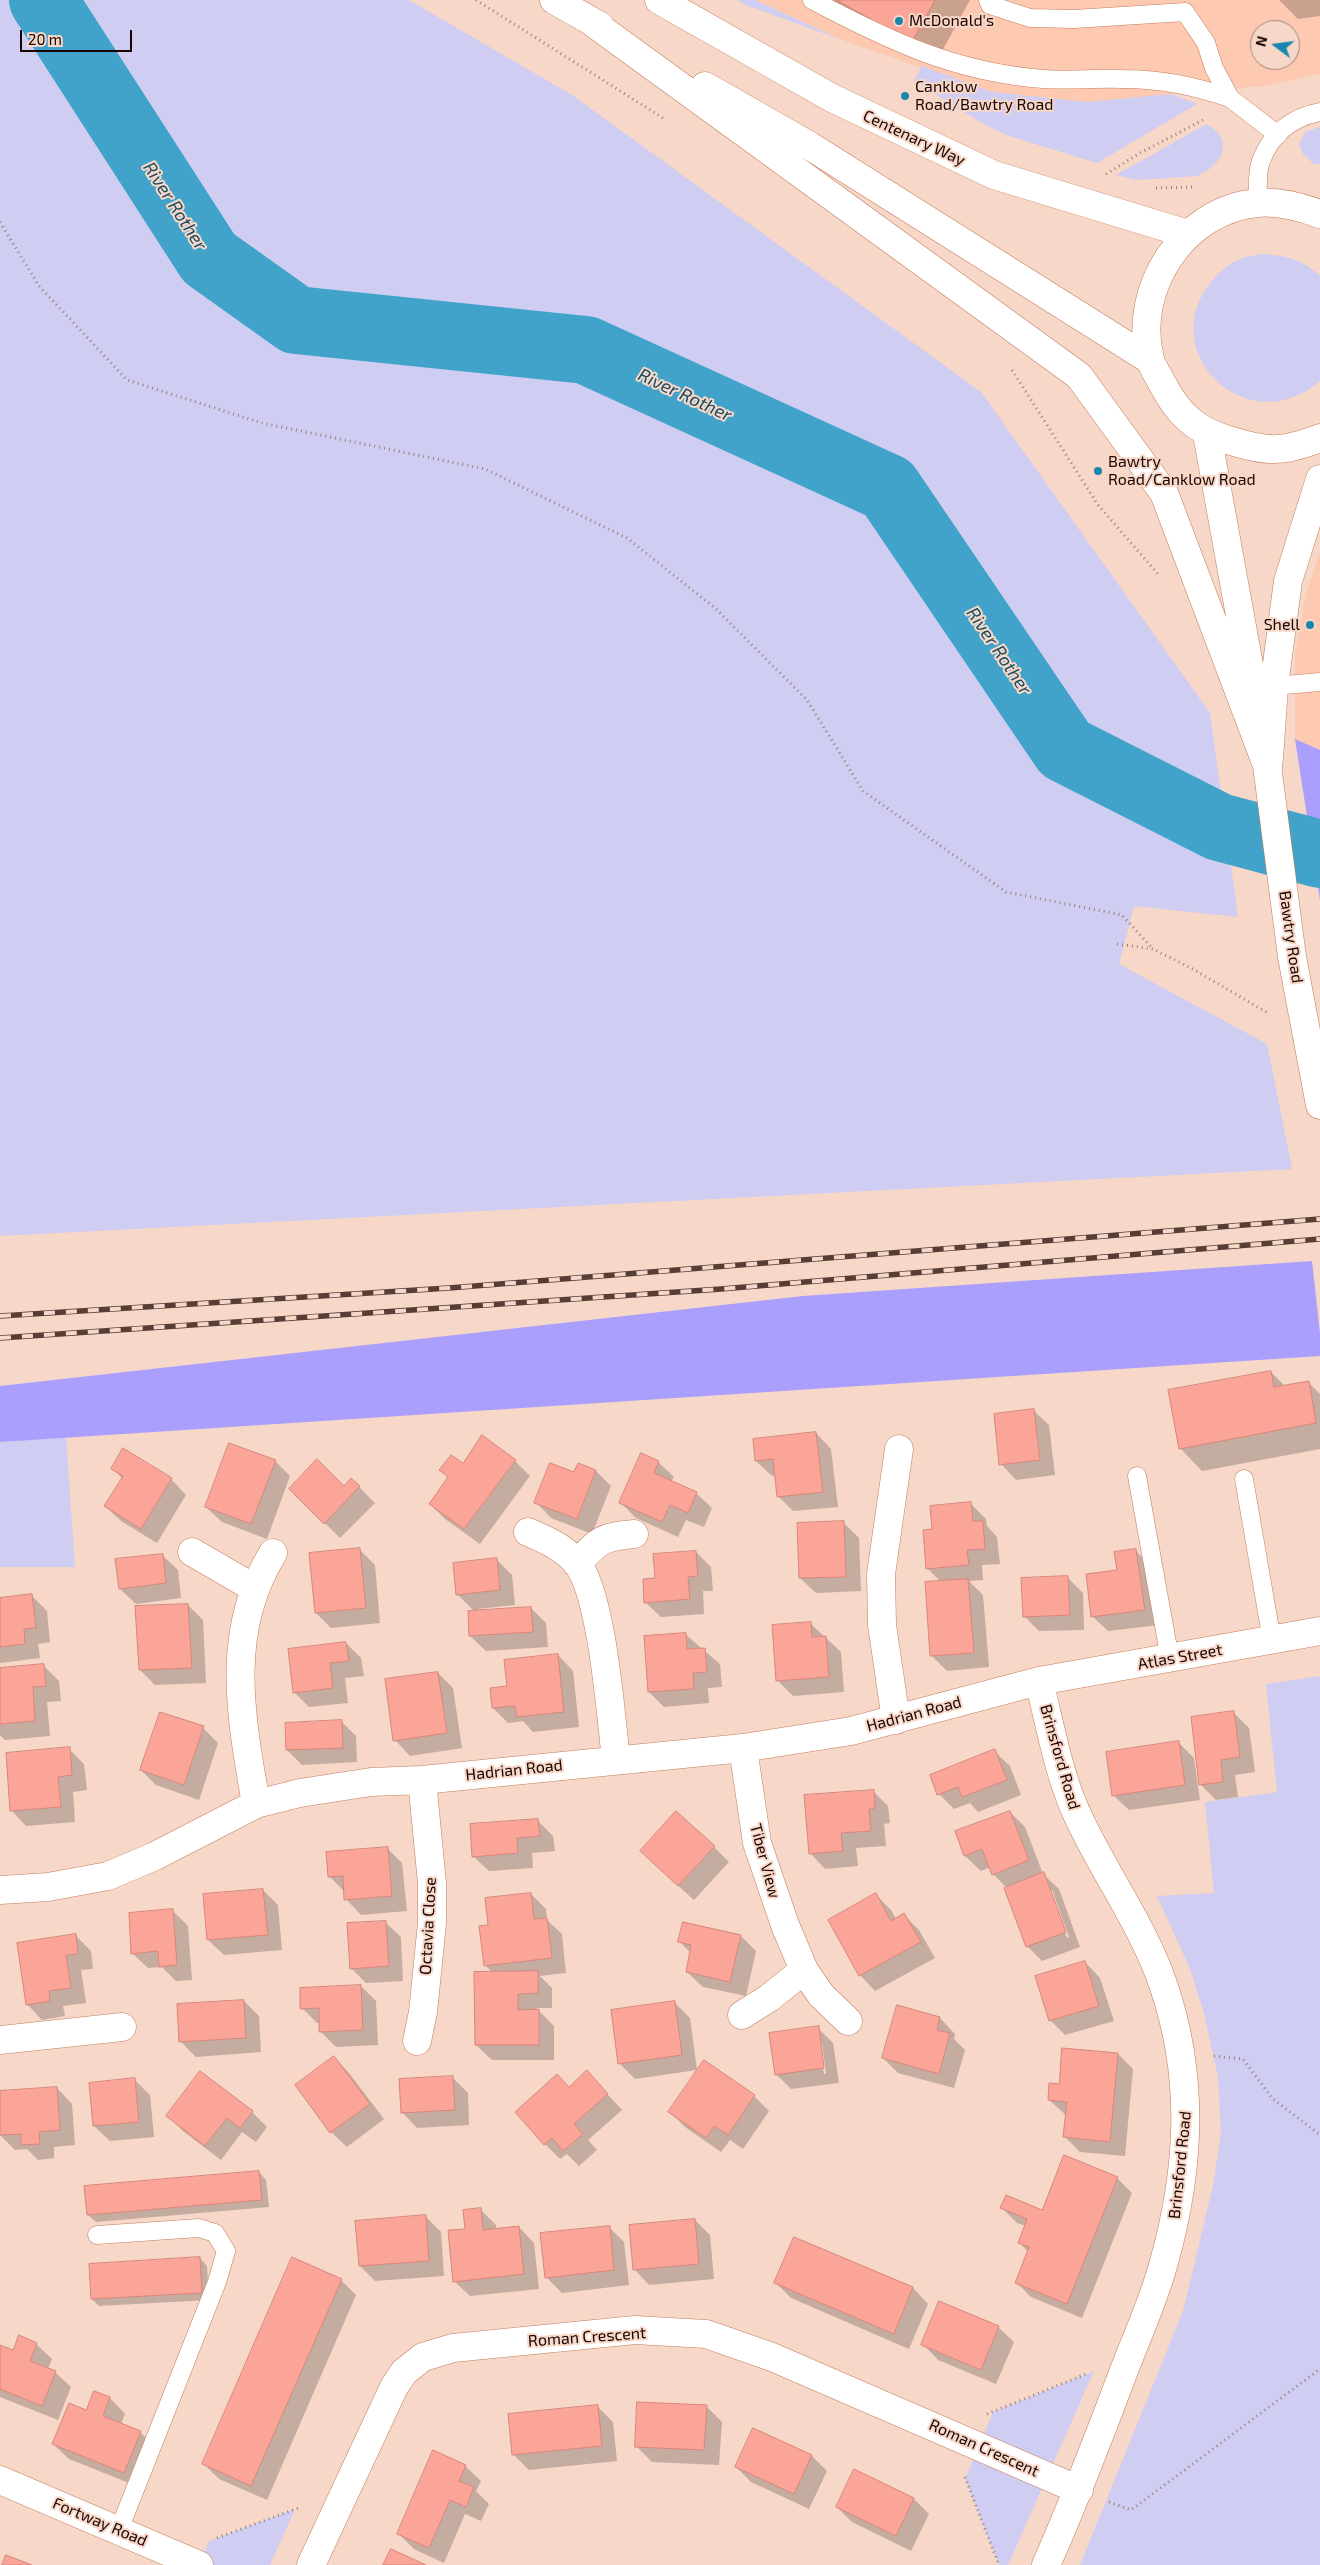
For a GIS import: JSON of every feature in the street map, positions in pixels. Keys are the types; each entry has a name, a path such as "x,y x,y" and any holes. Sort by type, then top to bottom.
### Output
{"street":[{"path":"554,0 810,146 1150,360"},
{"name":"Centenary Way","path":"659,0 832,98 994,175 1188,234"},
{"path":"585,18 1079,376 1164,493 1268,768"},
{"path":"1320,214 1300,206 1257,203 1225,211 1188,234 1170,253 1151,292 1146,317 1150,360 1174,406 1207,434 1263,451 1294,448 1320,438"},
{"name":"Bawtry Road","path":"1207,434 1268,768 1287,918 1320,1105"},
{"name":"Bawtry Road","path":"1268,768 1274,686 1288,581 1320,479"},
{"path":"896,1720 882,1625 881,1574 899,1449"},
{"path":"528,1532 556,1544 577,1564 591,1594 600,1638 616,1760"},
{"path":"577,1564 596,1544 608,1536 634,1534"},
{"path":"192,1552 254,1588"},
{"path":"256,1804 243,1728 240,1688 241,1649 246,1618 254,1588 273,1553"},
{"name":"Atlas Street","path":"1039,1681 1320,1631"},
{"name":"Hadrian Road","path":"0,1890 48,1887 108,1876 155,1856 256,1804 300,1793 371,1782 422,1780 743,1748 851,1731 1039,1681"},
{"name":"Brinsford Road","path":"1039,1681 1066,1785 1076,1812 1132,1917 1163,1984 1181,2053 1187,2105 1185,2151 1176,2215 1163,2265 1079,2490 1046,2565"},
{"name":"Tiber View","path":"743,1748 757,1843 785,1926 804,1970 821,1995 848,2021"},
{"name":"Octavia Close","path":"417,2041 423,2012 432,1923 432,1883 422,1780"},
{"path":"742,2015 770,1998 804,1970"},
{"path":"0,2040 122,2027"},
{"name":"Roman Crescent","path":"311,2565 394,2387 404,2372 423,2357 453,2348 635,2330 706,2334 772,2357 1079,2490"},
{"name":"Fortway Road","path":"0,2480 199,2565"}],"lane":[{"path":"812,0 860,25 932,57 970,69 1044,79 1158,80 1201,88 1230,98 1278,135"},
{"path":"988,0 990,5 1030,18 1074,19 1185,12 1206,43 1214,68 1230,98"},
{"path":"1257,203 1260,162 1278,135 1287,124 1320,112"},
{"path":"1274,686 1320,682"},
{"path":"1137,1476 1170,1659"},
{"path":"1244,1479 1272,1641"},
{"path":"97,2235 199,2228 215,2233 226,2251 217,2282 119,2530"}],"path":[{"path":"476,0 668,122"},
{"path":"1102,176 1140,153 1197,124 1230,98"},
{"path":"0,222 39,286 127,380 262,423 485,469 627,538 715,608 807,700 863,791 1006,892 1122,915 1153,949"},
{"path":"1005,363 1012,370 1098,505 1163,580"},
{"path":"1117,944 1153,949 1191,968 1307,1037"},
{"path":"1181,2053 1243,2059 1272,2098 1320,2135"},
{"path":"1079,2490 1130,2510 1320,2369"},
{"path":"174,2554 346,2490"}],"shaded area":[{"path":"0,0 409,0 572,95 981,392 1210,713 1238,917 1134,906 1119,964 1267,1044 1292,1169 0,1236"},
{"path":"738,0 755,0 842,40 743,4"},
{"path":"755,0 1320,0 1320,74 1264,86 1086,102 992,92 842,40"},
{"path":"922,66 992,92 1086,102 1171,94 1197,104 1097,163 1009,136 987,126 914,81"},
{"path":"1207,124 1216,131 1223,145 1219,159 1206,171 1197,176 1137,180 1116,175"},
{"path":"1320,127 1320,164 1314,164 1303,154 1299,144 1305,132"},
{"path":"1265,254 1294,260 1307,266 1320,276 1320,381 1292,398 1264,402 1238,395 1216,380 1201,360 1194,335 1197,308 1215,277 1242,258"},
{"name":"Shell","path":"1320,551 1320,750 1295,739 1295,653 1305,598"},
{"path":"1295,739 1320,750 1320,900"},
{"path":"1312,1261 1320,1333 1320,1356 0,1442 0,1386 803,1296"},
{"path":"66,1436 75,1567 0,1567 0,1442"},
{"path":"1320,1676 1320,2565 1080,2565 1183,2311 1213,2186 1221,2132 1218,2077 1204,2013 1190,1969 1157,1896 1214,1893 1205,1802 1277,1792 1266,1684"},
{"path":"1094,2371 1008,2565 999,2565 965,2479 993,2412"},
{"path":"295,2509 270,2565 200,2565 209,2541"}],"building":[{"name":"McDonald's","path":"837,0 935,0 912,42"},
{"path":"1271,1371 1274,1387 1309,1381 1316,1423 1179,1449 1168,1390"},
{"path":"1034,1409 1040,1460 999,1465 994,1414"},
{"path":"816,1432 823,1492 777,1497 773,1459 755,1461 753,1439"},
{"path":"482,1435 516,1460 464,1529 429,1504 448,1477 439,1470 451,1455 463,1463"},
{"path":"229,1443 276,1460 251,1524 205,1507"},
{"path":"123,1448 172,1478 141,1529 104,1506 123,1476 111,1469"},
{"path":"641,1453 659,1461 654,1473 697,1492 688,1513 670,1505 662,1522 619,1503"},
{"path":"317,1459 344,1486 351,1478 360,1486 324,1524 289,1489"},
{"path":"550,1463 574,1472 578,1463 596,1470 577,1519 534,1503"},
{"path":"971,1502 973,1521 983,1521 985,1549 967,1550 969,1565 926,1569 923,1530 932,1529 930,1506"},
{"path":"844,1521 846,1577 799,1578 797,1523"},
{"path":"360,1548 366,1608 315,1613 309,1553"},
{"path":"1136,1549 1145,1610 1091,1617 1086,1574 1117,1570 1114,1552"},
{"path":"696,1551 698,1576 688,1577 690,1599 644,1603 643,1579 655,1578 653,1554"},
{"path":"163,1554 166,1583 119,1589 115,1559"},
{"path":"497,1558 500,1590 456,1595 453,1563"},
{"path":"1068,1576 1070,1615 1023,1617 1021,1578"},
{"path":"968,1579 974,1653 930,1656 925,1582"},
{"path":"32,1594 36,1628 24,1629 25,1644 0,1647 0,1598"},
{"path":"188,1604 192,1668 139,1670 135,1606"},
{"path":"531,1607 533,1632 469,1636 468,1611"},
{"path":"811,1622 812,1637 826,1636 829,1677 776,1681 772,1625"},
{"path":"686,1633 687,1649 705,1648 707,1672 693,1673 694,1689 648,1692 644,1636"},
{"path":"346,1642 349,1661 330,1663 333,1688 293,1693 288,1649"},
{"path":"558,1654 564,1712 517,1717 515,1706 492,1708 490,1688 507,1686 504,1660"},
{"path":"44,1664 46,1686 33,1687 35,1721 0,1724 0,1668"},
{"path":"438,1672 447,1733 393,1741 385,1679"},
{"path":"1234,1711 1240,1757 1221,1760 1223,1782 1199,1785 1191,1717"},
{"path":"160,1712 204,1726 184,1785 140,1770"},
{"path":"342,1720 343,1748 286,1750 285,1723"},
{"path":"1179,1741 1185,1785 1112,1796 1106,1752"},
{"path":"70,1747 72,1775 58,1777 61,1807 10,1811 6,1753"},
{"path":"995,1749 1007,1780 962,1797 958,1787 937,1795 930,1775"},
{"path":"874,1790 875,1808 869,1809 871,1831 841,1833 843,1851 809,1854 804,1795"},
{"path":"676,1811 715,1846 678,1886 640,1851"},
{"path":"1010,1811 1029,1860 992,1875 982,1849 964,1856 955,1831"},
{"path":"538,1819 540,1836 517,1838 518,1853 472,1857 470,1824"},
{"path":"388,1847 392,1896 344,1900 343,1876 328,1877 326,1852"},
{"path":"1044,1872 1066,1932 1026,1947 1004,1888"},
{"path":"263,1889 268,1935 207,1940 203,1894"},
{"path":"531,1893 534,1919 547,1918 552,1958 484,1966 479,1926 488,1925 485,1898"},
{"path":"876,1893 891,1921 904,1913 921,1942 859,1976 828,1920"},
{"path":"173,1909 177,1965 159,1967 158,1951 131,1954 129,1913"},
{"path":"386,1921 389,1966 350,1969 347,1923"},
{"path":"683,1922 741,1935 730,1982 686,1972 691,1945 678,1942"},
{"path":"76,1934 78,1954 66,1955 71,1988 49,1991 50,2001 26,2005 17,1943"},
{"path":"1085,1961 1099,2006 1049,2021 1035,1976"},
{"path":"538,1971 538,1993 518,1994 518,2010 539,2009 539,2045 475,2045 474,1972"},
{"path":"361,1985 363,2030 319,2032 319,2008 300,2009 300,1988"},
{"path":"244,2000 246,2038 179,2042 177,2004"},
{"path":"675,2001 682,2055 618,2064 611,2010"},
{"path":"897,2005 940,2017 937,2030 950,2033 939,2074 882,2058"},
{"path":"819,2026 824,2068 775,2075 769,2033"},
{"path":"1062,2048 1118,2053 1110,2142 1063,2137 1067,2102 1048,2100 1049,2083 1059,2084"},
{"path":"334,2056 370,2104 330,2133 295,2085"},
{"path":"704,2060 755,2095 728,2135 714,2126 706,2138 668,2112"},
{"path":"587,2070 608,2094 574,2124 583,2134 563,2151 552,2138 544,2145 515,2112 557,2074 569,2087"},
{"path":"200,2071 253,2111 240,2128 227,2118 205,2146 166,2116"},
{"path":"453,2076 455,2110 401,2113 399,2079"},
{"path":"135,2078 139,2122 93,2126 89,2083"},
{"path":"57,2087 60,2130 39,2132 40,2144 21,2145 21,2134 0,2135 0,2091"},
{"path":"1064,2155 1118,2177 1067,2304 1015,2283 1029,2247 1018,2243 1027,2219 1000,2208 1006,2195 1042,2210"},
{"path":"259,2171 262,2200 87,2215 84,2186"},
{"path":"481,2208 483,2230 519,2226 524,2274 453,2282 448,2230 465,2229 463,2210"},
{"path":"426,2215 429,2261 359,2266 355,2221"},
{"path":"695,2219 699,2264 633,2270 629,2225"},
{"path":"610,2226 614,2270 545,2278 540,2233"},
{"path":"794,2237 913,2287 894,2334 774,2283"},
{"path":"200,2257 202,2293 91,2299 89,2264"},
{"path":"292,2257 342,2279 251,2486 202,2464"},
{"path":"939,2301 999,2326 981,2370 921,2345"},
{"path":"19,2335 37,2343 30,2361 56,2371 42,2406 0,2389 0,2345 13,2350"},
{"path":"94,2391 110,2397 103,2416 141,2431 124,2473 52,2444 69,2403 86,2410"},
{"path":"637,2402 707,2405 704,2450 635,2447"},
{"path":"598,2405 602,2446 512,2455 508,2414"},
{"path":"753,2428 812,2455 794,2494 735,2467"},
{"path":"433,2450 466,2465 459,2481 474,2487 466,2507 450,2500 429,2548 397,2534"},
{"path":"854,2469 914,2498 896,2536 836,2507"},
{"path":"391,2549 426,2565 383,2565"},
{"path":"6,2555 32,2565 2,2565"}],"waterway":[{"name":"River Rother","path":"43,0 209,258 296,320 586,350 888,488 1065,749 1219,827 1320,854"}],"railway":[{"path":"0,1316 449,1288 1320,1219"},
{"path":"0,1338 721,1289 1320,1239"}],"place":[{"name":"McDonald's","path":"899,21"},
{"name":"Canklow Road/Bawtry Road","path":"905,96"},
{"name":"Bawtry Road/Canklow Road","path":"1098,471"},
{"name":"Shell","path":"1310,625"}]}
